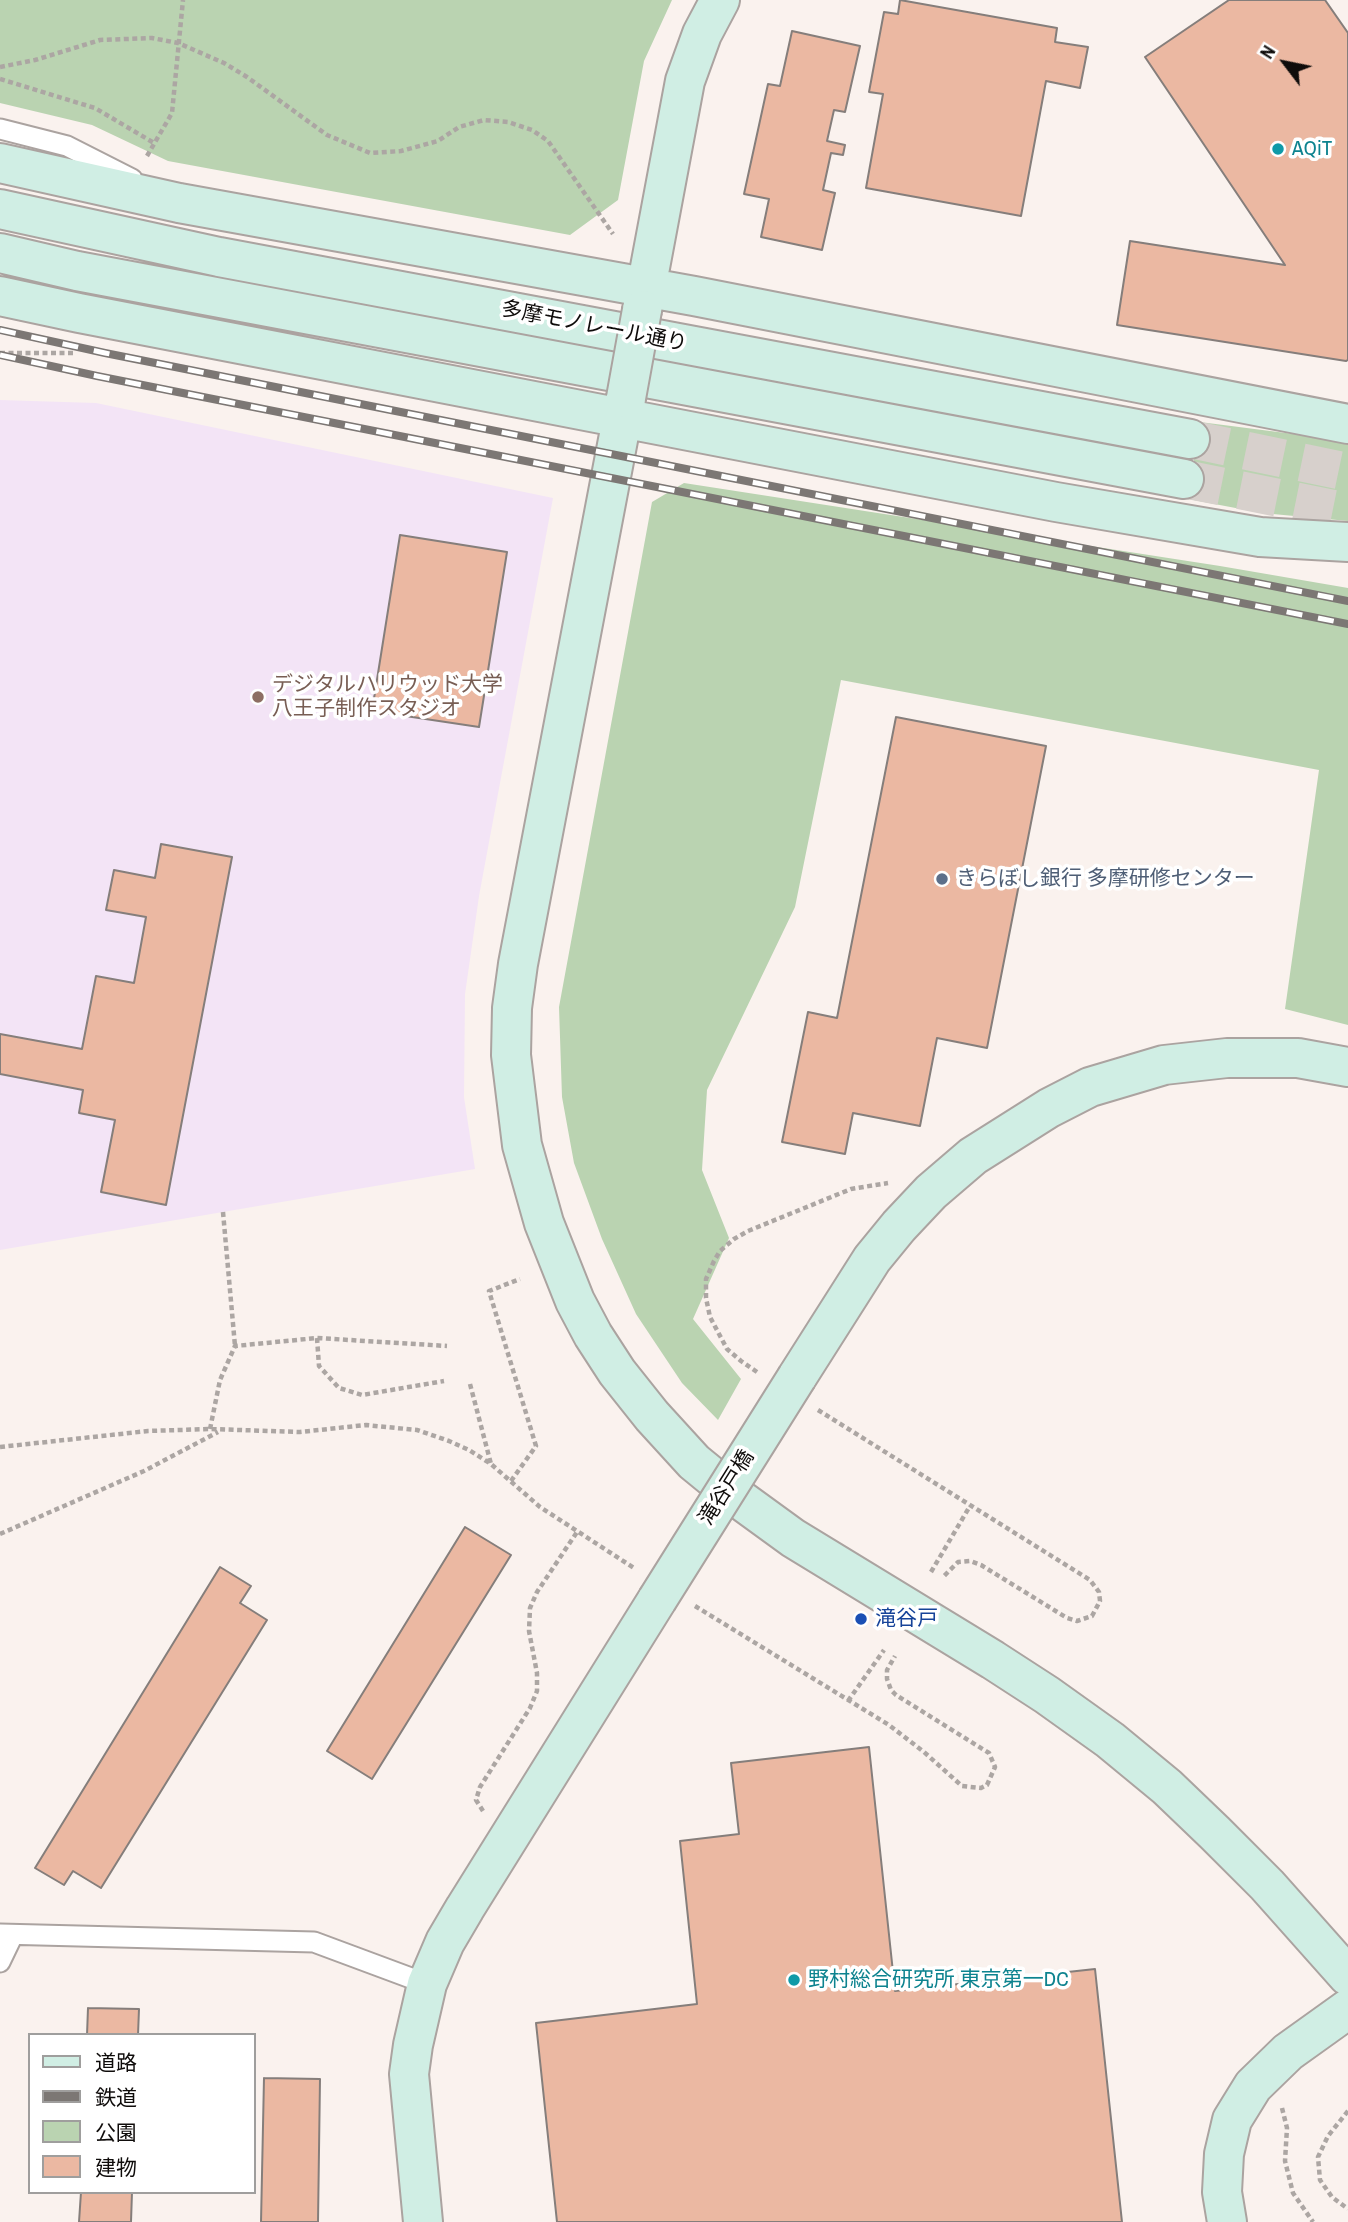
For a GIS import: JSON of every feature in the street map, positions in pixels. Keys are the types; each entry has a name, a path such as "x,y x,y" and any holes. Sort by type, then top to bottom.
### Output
{"main road":[{"path":"720,0 702,34 685,81 518,964 512,1008 512,1055 522,1145 544,1223 575,1301 593,1335 617,1372 694,1462 793,1538 993,1660 1110,1740 1167,1787 1215,1833 1276,1894 1348,1976"},
{"path":"0,163 179,203 644,299 1348,424"},
{"name":"多摩モノレール通り","path":"0,209 219,257 1190,439"},
{"name":"多摩モノレール通り","path":"0,253 90,274 1184,479"},
{"path":"0,296 119,321 625,408 970,486 1167,522 1260,537 1348,542"},
{"name":"滝谷戸橋","path":"423,2222 409,2074 427,1983 445,1942 665,1593 790,1386 872,1259 932,1192 973,1156 1049,1108 1090,1087 1164,1065 1227,1058 1298,1058 1348,1067"},
{"path":"1227,2222 1222,2192 1223,2167 1232,2120 1253,2086 1288,2052 1348,2009"}],"lane":[{"path":"0,129 67,146 179,203"},
{"path":"0,1962 6,1934 314,1942 427,1983"}],"path":[{"path":"147,157 172,113 183,0"},
{"path":"0,67 35,61 100,40 152,38 178,43 247,77 327,135 370,153 401,150 438,141 459,127 484,120 508,122 532,130 548,141 613,234"},
{"path":"0,79 95,108 154,144"},
{"path":"0,353 73,353"},
{"path":"896,1183 851,1189 748,1231 727,1245 713,1261 706,1279 706,1298 710,1317 727,1349 741,1362 790,1386 970,1506 1090,1580 1099,1592 1100,1601 1093,1616 1077,1621 1067,1618 981,1565 970,1561 958,1562 942,1578"},
{"path":"210,1429 220,1380 235,1346 223,1212"},
{"path":"511,1482 536,1446 489,1292 520,1279"},
{"path":"235,1346 317,1338 447,1346"},
{"path":"317,1338 319,1366 339,1388 362,1395 444,1381"},
{"path":"470,1384 491,1464"},
{"path":"0,1447 148,1431 210,1429 300,1432 366,1424 406,1429 449,1441 491,1464 540,1507 665,1593 889,1725 962,1786 981,1788 987,1785 995,1767 989,1753 891,1690 887,1670 895,1656"},
{"path":"0,1534 144,1471 218,1431"},
{"path":"931,1572 970,1506"},
{"path":"490,1815 483,1811 477,1800 480,1787 530,1708 537,1691 537,1673 529,1631 530,1608 537,1592 577,1532"},
{"path":"848,1701 884,1650"},
{"path":"1282,2105 1287,2128 1285,2161 1293,2193 1313,2222"},
{"path":"1348,2111 1328,2136 1318,2157 1320,2180 1332,2197 1348,2209"}],"shaded area":[{"name":"デジタルハリウッド大学 八王子制作スタジオ","path":"0,400 96,403 553,498 479,896 465,994 464,1097 475,1169 0,1250"}],"green space":[{"path":"0,0 672,0 644,61 618,200 570,235 168,161 92,125 0,103"},
{"path":"1200,422 1348,441 1348,521 1262,513 1188,499"},
{"path":"684,483 1348,588 1348,1025 1285,1009 1319,770 841,680 795,907 707,1090 702,1170 729,1238 693,1319 741,1379 718,1420 682,1383 636,1314 602,1239 574,1163 562,1097 559,1007 652,502"}],"building":[{"path":"900,0 1057,28 1055,42 1088,47 1080,88 1046,81 1021,216 866,188 883,94 869,92 884,12 898,14"},
{"name":"AQiT","path":"1229,0 1325,0 1348,33 1346,361 1117,325 1130,241 1285,265 1145,57"},
{"path":"792,31 860,46 845,112 834,110 827,141 845,145 843,155 831,153 823,190 835,193 822,250 761,237 769,199 744,194 768,84 780,86"},
{"path":"400,535 507,552 479,727 372,711"},
{"name":"きらぼし銀行 多摩研修センター","path":"896,717 1046,746 987,1048 937,1038 920,1126 853,1113 845,1154 782,1142 808,1012 837,1018"},
{"path":"161,844 232,857 166,1205 101,1192 115,1120 79,1113 83,1090 0,1074 0,1034 82,1049 96,976 134,983 146,917 106,910 114,870 155,878"},
{"path":"465,1527 511,1555 372,1779 327,1751"},
{"path":"220,1567 251,1586 240,1603 267,1620 101,1888 73,1871 64,1885 35,1868"},
{"name":"野村総合研究所 東京第一DC","path":"869,1747 895,1991 1095,1969 1122,2222 557,2222 536,2023 697,2004 680,1841 739,1834 731,1763"},
{"path":"88,2008 139,2009 138,2033 87,2033"},
{"path":"264,2078 320,2079 318,2222 261,2222"},
{"path":"81,2194 132,2194 131,2222 79,2222"}],"tunnel":[{"path":"1190,439 1348,472"},
{"path":"1184,479 1348,512"}],"railway":[{"path":"0,330 1348,601"},
{"path":"0,355 1348,624"}],"place":[{"name":"AQiT","path":"1278,149"},
{"name":"デジタルハリウッド大学 八王子制作スタジオ","path":"258,697"},
{"name":"きらぼし銀行 多摩研修センター","path":"942,879"},
{"name":"滝谷戸","path":"861,1619"},
{"name":"野村総合研究所 東京第一DC","path":"794,1980"}]}
